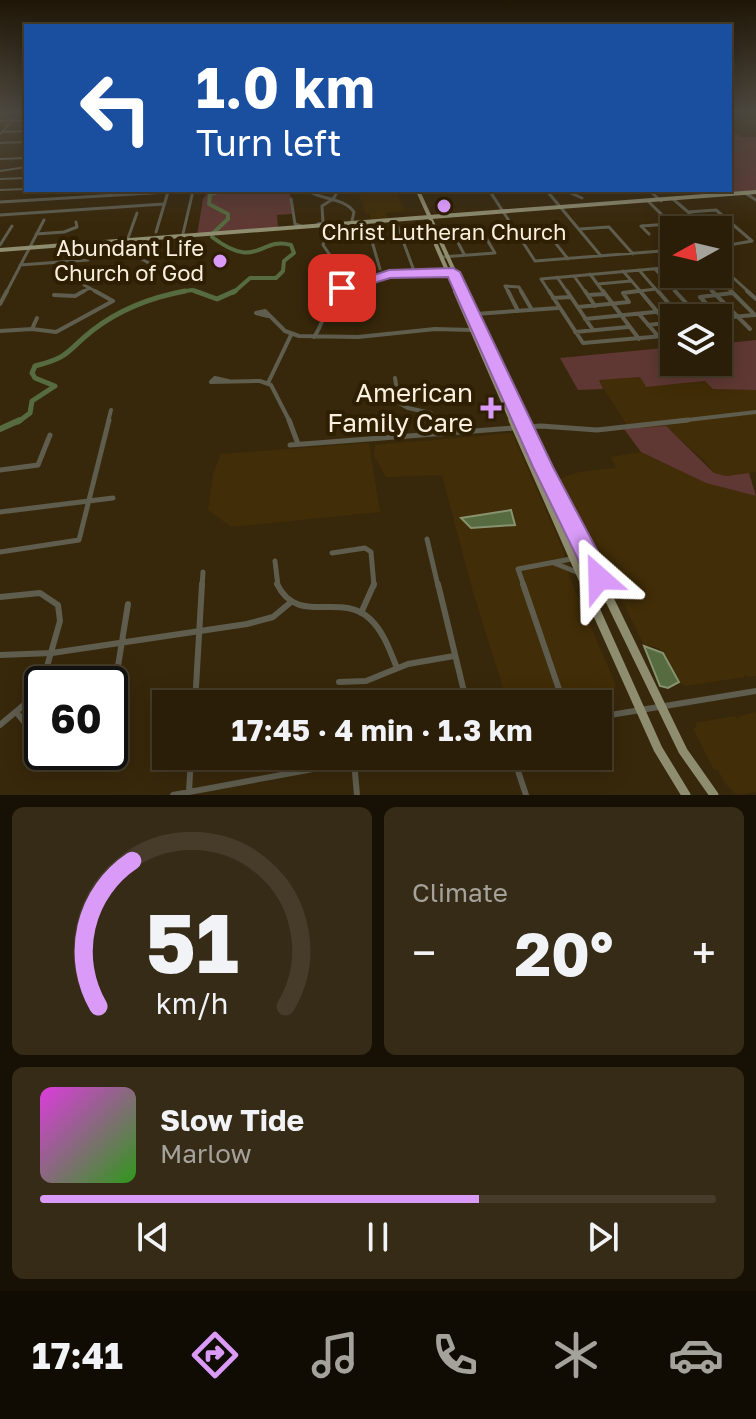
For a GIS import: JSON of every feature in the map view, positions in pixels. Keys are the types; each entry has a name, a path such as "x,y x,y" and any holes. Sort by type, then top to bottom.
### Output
{"main road":[{"path":"417,192 522,428 578,532 659,706 683,751 714,795"},
{"path":"0,248 28,249 182,238 756,193"},
{"path":"522,428 539,478 639,710 662,758 686,795"},
{"path":"539,478 544,478 557,494"},
{"path":"556,516 568,530 578,532"},
{"path":"573,559 592,562"}],"street":[{"path":"7,169 1,161 24,158"},
{"path":"0,171 24,167"},
{"path":"0,179 24,178"},
{"path":"0,190 24,189"},
{"path":"0,202 154,192"},
{"path":"156,232 169,192"},
{"path":"182,238 193,192"},
{"path":"310,192 352,207 351,225"},
{"path":"291,199 296,225 321,224 321,209 337,192"},
{"path":"549,192 601,256"},
{"path":"569,192 582,198"},
{"path":"651,192 660,200"},
{"path":"491,193 535,261 660,251"},
{"path":"746,193 756,200"},
{"path":"674,199 693,216"},
{"path":"649,201 663,216"},
{"path":"0,215 164,204"},
{"path":"688,212 716,210 723,216"},
{"path":"0,304 48,212"},
{"path":"137,213 124,242 126,250 161,270"},
{"path":"36,234 68,231 77,227 76,222"},
{"path":"396,222 413,268"},
{"path":"367,224 380,269"},
{"path":"732,224 752,241 732,244"},
{"path":"649,234 641,226 660,225"},
{"path":"0,248 12,226"},
{"path":"330,227 323,245 350,284"},
{"path":"512,229 543,227 568,259"},
{"path":"578,229 609,227 633,254"},
{"path":"454,235 465,256"},
{"path":"444,257 495,253 486,238"},
{"path":"20,265 88,260"},
{"path":"655,269 660,274"},
{"path":"658,337 583,343 541,279 660,269"},
{"path":"639,270 669,304"},
{"path":"623,271 660,315"},
{"path":"314,337 323,324 326,303 350,284 389,274 451,273"},
{"path":"590,274 639,339"},
{"path":"574,276 595,306"},
{"path":"732,276 756,299"},
{"path":"0,331 61,331 113,301 78,277 55,278"},
{"path":"557,277 593,330"},
{"path":"598,284 631,281"},
{"path":"739,282 724,284 755,315"},
{"path":"518,311 505,286 517,285 532,310"},
{"path":"54,295 70,297 90,288"},
{"path":"673,288 687,304"},
{"path":"709,288 750,329"},
{"path":"578,307 629,302 623,293 656,289"},
{"path":"706,304 700,297 732,293"},
{"path":"588,295 605,294"},
{"path":"553,298 571,297"},
{"path":"470,315 559,308"},
{"path":"585,319 660,312"},
{"path":"639,314 658,337"},
{"path":"732,317 755,315"},
{"path":"268,316 292,334 314,337 358,337 435,329 477,330"},
{"path":"32,329 37,318"},
{"path":"648,325 660,324"},
{"path":"575,332 630,327"},
{"path":"612,328 621,340"},
{"path":"268,383 292,334"},
{"path":"395,378 395,394 399,404 408,410 431,413 441,434"},
{"path":"228,381 268,383"},
{"path":"268,383 294,427 298,444"},
{"path":"0,552 78,541 111,410"},
{"path":"290,445 522,428 593,431 756,412"},
{"path":"0,470 38,465 50,435"},
{"path":"0,512 113,498"},
{"path":"427,539 463,690"},
{"path":"332,553 364,548 371,552 375,582 361,613"},
{"path":"559,690 518,569 573,559"},
{"path":"275,561 277,585 291,602 309,609 342,607 361,613 377,627 397,668"},
{"path":"551,562 580,574"},
{"path":"196,690 203,572"},
{"path":"0,597 36,593 52,598 58,605 60,614 48,666"},
{"path":"0,655 52,653 264,621 276,616 291,602"},
{"path":"118,666 128,604"},
{"path":"339,682 366,681 397,668 454,656"},
{"path":"612,715 756,691"},
{"path":"0,725 24,703"},
{"path":"16,712 24,722"},
{"path":"189,792 190,770"},
{"path":"173,795 310,770"},
{"path":"355,770 357,795"},
{"path":"518,770 526,795"}],"shaded area":[{"path":"732,150 756,150 756,190 709,195 705,192 732,192"},
{"path":"208,192 290,192 292,214 277,215 278,229 197,235 203,199"},
{"path":"358,192 398,192 404,211 386,213 388,221 372,222"},
{"path":"756,340 756,390 713,389 705,381 646,387 640,377 599,380 603,389 578,390 560,358 660,348 660,376 732,376 732,343"},
{"path":"640,377 647,387 706,381 713,389 756,390 756,472 726,476 714,473 705,461 666,427 629,428 598,380"},
{"path":"666,426 714,473 726,476 749,473 756,496 706,483 641,452 624,429"},
{"path":"512,433 562,547 570,579 616,685 612,694 612,690 504,690 473,592 442,475 386,477 374,456 375,445"},
{"path":"369,443 380,512 231,527 208,510 213,474 221,454"},
{"path":"641,452 706,483 756,496 756,676 748,677 744,673 745,677 685,686 680,682 664,652 644,645 581,518 575,515 556,480 579,472 616,468 611,457"},
{"path":"511,510 515,525 471,528 461,518"},
{"path":"644,646 663,653 679,682 668,688 660,686"},
{"path":"756,712 756,792 737,795 718,770 714,770 693,728 697,727 695,723 735,716 738,719 739,716"}],"waterway":[{"path":"212,234 228,219 228,214 209,204 210,194 217,192"},
{"path":"212,237 228,247 249,253 272,245 291,245 294,253 284,261 283,271 276,278 250,278 233,293"},
{"path":"183,292 195,291"},
{"path":"195,291 201,293"},
{"path":"195,291 217,299 235,291"},
{"path":"18,422 30,413 32,401 55,386 35,378 32,373 35,366 62,356 93,330 125,310 183,292"},
{"path":"174,293 183,292"},
{"path":"0,429 20,420"}],"place":[{"name":"Christ Lutheran Church","path":"444,206"},
{"name":"Abundant Life Church of God","path":"220,261"},
{"name":"American Family Care","path":"491,408"}],"route":[{"path":"342,288 389,274 453,272 543,467 599,578"}]}
